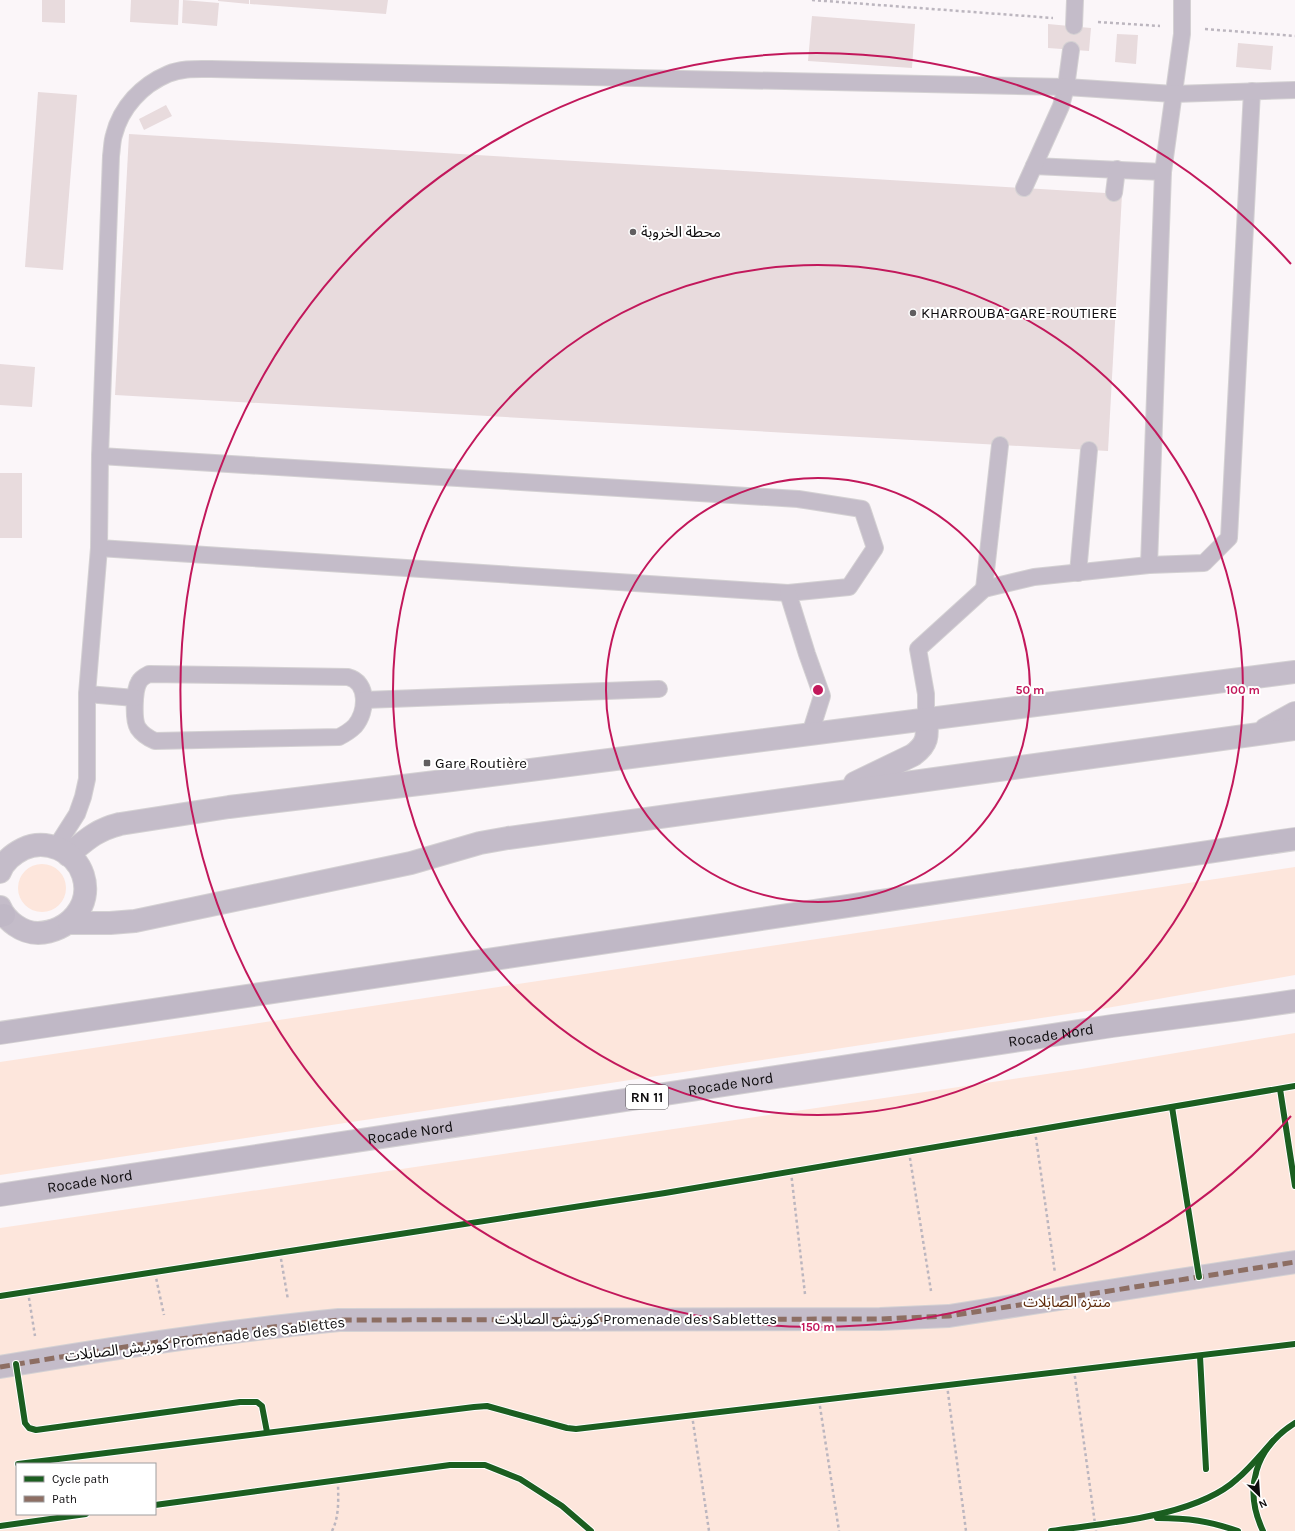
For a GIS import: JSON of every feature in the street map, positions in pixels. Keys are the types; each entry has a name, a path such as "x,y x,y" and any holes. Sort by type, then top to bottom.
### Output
{"highway":[{"path":"0,1033 1295,839"},
{"name":"Rocade Nord","path":"0,1195 1112,1026 1295,1000"}],"street":[{"path":"62,851 93,834 120,824 229,807 444,781 1295,672"},
{"path":"1254,735 1295,713"},
{"path":"836,792 921,750 926,742 928,734 926,719"},
{"path":"69,923 110,923 135,921 411,863 480,843 508,838 1295,730"},
{"path":"0,872 7,860 8,853 28,847 42,845 62,851 77,864 83,875 85,888 83,901 78,912 69,923 59,929 47,933 35,933 23,930 13,924 1,912"},
{"name":"كورنيش الصابلات Promenade des Sablettes","path":"0,1367 170,1340 291,1324 339,1320 880,1319 949,1316 1295,1262"}],"lane":[{"path":"1074,26 1075,0"},
{"path":"1148,565 1163,172 1182,34 1182,0"},
{"path":"1024,188 1061,106 1066,87 1071,50"},
{"path":"62,851 83,797 87,779 87,694 99,548 100,456 111,156 114,135 121,115 134,98 150,83 169,73 190,69 211,69 1066,87 1174,94 1295,90"},
{"path":"926,719 926,694 918,650 984,589 1034,577 1148,565 1204,562 1229,538 1252,91"},
{"path":"1034,166 1163,172"},
{"path":"1114,193 1117,169"},
{"path":"984,589 1000,445"},
{"path":"1078,573 1089,450"},
{"path":"99,548 788,593 849,587 875,548 862,510 798,499 100,456"},
{"path":"788,593 822,696 810,734"},
{"path":"149,674 348,677 357,681 361,685 364,700 360,717 348,732 339,736 322,738 155,741 146,737 138,728 134,720 135,698 139,682 149,674"},
{"path":"364,700 659,689"},
{"path":"87,694 135,698"}],"path":[{"path":"1028,1132 1043,1129"},
{"path":"1035,1131 1059,1299"},
{"path":"901,1153 916,1151"},
{"path":"909,1152 935,1317"},
{"path":"783,1173 798,1170"},
{"path":"790,1172 808,1319"},
{"path":"272,1254 288,1252"},
{"path":"280,1253 291,1324"},
{"path":"147,1274 163,1272"},
{"path":"155,1273 170,1340"},
{"path":"21,1293 36,1291"},
{"path":"28,1292 39,1360"},
{"path":"1192,1357 1207,1355"},
{"path":"1200,1356 1206,1469"},
{"path":"1066,1371 1082,1369"},
{"path":"1074,1370 1095,1528"},
{"path":"940,1386 955,1384"},
{"path":"948,1385 966,1531"},
{"path":"811,1401 826,1399"},
{"path":"819,1400 840,1531"},
{"path":"684,1416 700,1414"},
{"path":"692,1415 708,1531"},
{"path":"331,1481 346,1479"},
{"path":"332,1531 335,1525 338,1510 338,1480"},
{"path":"1087,1526 1095,1528 1102,1524"}],"green space":[{"path":"37,864 47,864 56,868 62,874 65,879 65,897 56,908 47,912 37,912 28,908 22,902 18,893 18,883 22,874 28,868"},
{"path":"1295,867 1295,975 1101,1009 0,1175 0,1062"},
{"name":"منتزه الصابلات","path":"1295,1033 1295,1531 0,1531 0,1228 1081,1069"}],"building":[{"path":"42,0 65,0 65,23 42,22"},
{"path":"131,0 179,0 178,25 130,22"},
{"path":"183,0 219,3 217,26 182,23"},
{"path":"249,0 249,4 218,1"},
{"path":"250,0 388,0 386,14 250,4"},
{"path":"812,16 915,24 912,68 808,61"},
{"path":"1048,24 1091,28 1089,51 1048,48"},
{"path":"1117,34 1138,35 1136,64 1115,62"},
{"path":"1238,43 1273,46 1271,70 1236,67"},
{"path":"38,92 77,95 63,270 25,267"},
{"path":"166,105 172,116 144,130 139,119"},
{"path":"129,134 1122,194 1108,451 115,395"},
{"path":"0,364 35,367 32,407 0,405"},
{"path":"0,473 22,473 22,538 0,538"}],"marked path":[{"path":"0,1367 169,1340 339,1320 880,1319 949,1316 1295,1262"}],"cycle path":[{"path":"0,1296 665,1193 1295,1086"},
{"path":"1280,1089 1295,1186"},
{"path":"1172,1107 1199,1277"},
{"path":"26,1463 487,1406 567,1428 576,1429 1295,1344"},
{"path":"1200,1356 1206,1469"},
{"path":"16,1364 25,1423 29,1428 36,1430 240,1402 257,1402 262,1406 267,1432"},
{"path":"1263,1531 1257,1515 1254,1500 1256,1471 1262,1457 1270,1445 1281,1433 1295,1423"},
{"path":"1051,1531 1149,1516 1198,1502 1219,1492 1237,1479 1251,1466 1273,1441"},
{"path":"156,1505 450,1465 485,1465 520,1479 562,1506 591,1531"},
{"path":"0,1526 79,1515"},
{"path":"1157,1518 1198,1521 1238,1531"}],"place":[{"name":"محطة الخروبة","path":"633,232"},
{"name":"KHARROUBA-GARE-ROUTIERE","path":"913,313"},
{"name":"Gare Routière","path":"427,763"}]}
